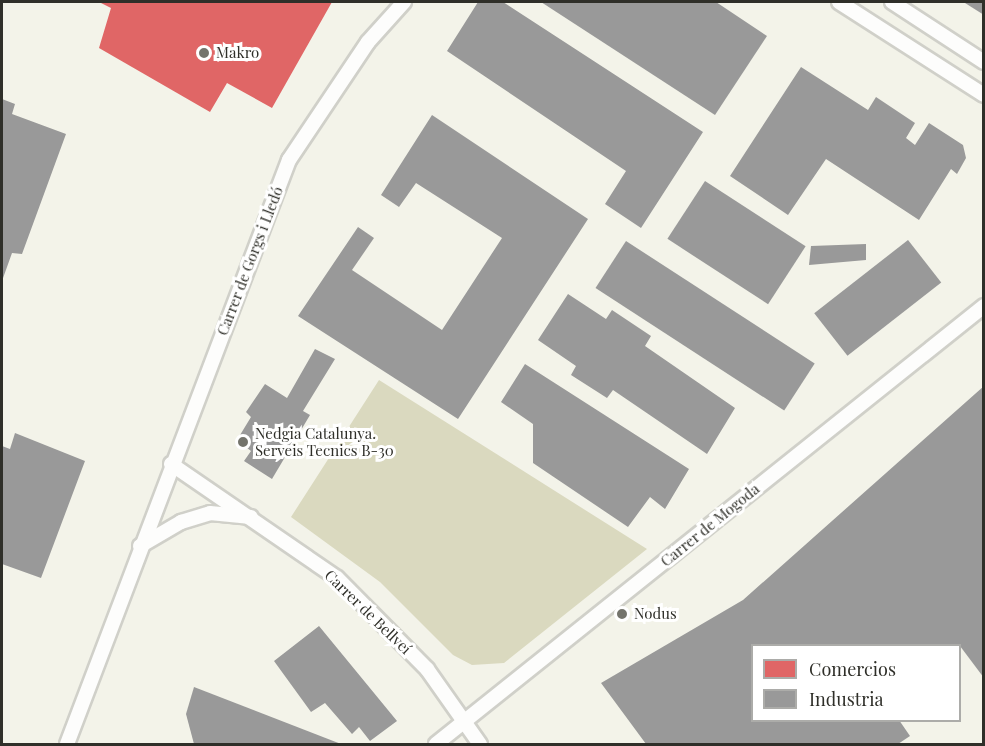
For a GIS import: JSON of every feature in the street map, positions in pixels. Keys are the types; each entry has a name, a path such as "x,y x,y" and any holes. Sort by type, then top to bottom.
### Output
{"street":[{"name":"Carrer de Gorgs i Lledó","path":"67,744 171,464 289,160 368,42 404,2"},
{"path":"839,2 984,95"},
{"path":"892,2 984,62"},
{"name":"Carrer de Mogoda","path":"436,744 984,306"},
{"name":"Carrer de Bellveí","path":"171,464 253,517 337,578 427,669 480,744"},
{"path":"140,546 181,522 210,513 253,517"}],"green space":[{"path":"379,380 647,549 504,663 472,665 453,655 380,582 291,517"}],"building: Comercios":[{"name":"Makro","path":"99,2 332,2 272,108 227,83 210,112 99,48 111,8"}],"building: Industria":[{"path":"478,2 503,2 703,132 641,228 605,204 626,171 447,51"},
{"path":"541,2 716,2 767,36 715,115"},
{"path":"984,2 984,15 965,3"},
{"path":"801,67 868,110 876,97 915,123 906,138 915,145 929,123 963,145 966,158 957,174 951,169 919,220 826,159 788,215 730,176"},
{"path":"2,99 15,104 12,114 66,134 22,254 12,253 2,281"},
{"path":"432,115 588,219 458,419 298,316 358,227 374,238 352,270 442,330 502,238 416,183 399,207 381,195"},
{"path":"705,181 806,246 768,304 667,239"},
{"path":"908,240 941,283 847,356 814,313"},
{"path":"626,241 815,364 784,411 596,288"},
{"path":"866,244 866,260 809,265 811,246"},
{"path":"568,294 606,319 612,310 651,336 645,346 735,408 707,454 613,390 607,398 571,375 576,366 538,340"},
{"path":"315,349 335,359 303,411 310,415 272,479 244,461 251,451 237,440 251,417 246,412 265,384 287,398"},
{"path":"525,364 689,469 665,509 650,497 628,527 533,463 533,424 501,402"},
{"path":"984,386 984,678 961,647 961,644 751,644 751,722 900,722 910,736 898,744 646,744 601,683 743,600"},
{"path":"15,433 85,461 41,578 2,564 2,446 10,449"},
{"path":"319,626 397,721 370,741 359,727 352,734 325,703 311,712 274,661"},
{"path":"194,687 341,744 194,744 186,714"}],"place":[{"name":"Makro","path":"204,53"},
{"name":"Nedgia Catalunya. Serveis Tecnics B-30","path":"243,442"},
{"name":"Nodus","path":"622,614"}]}
